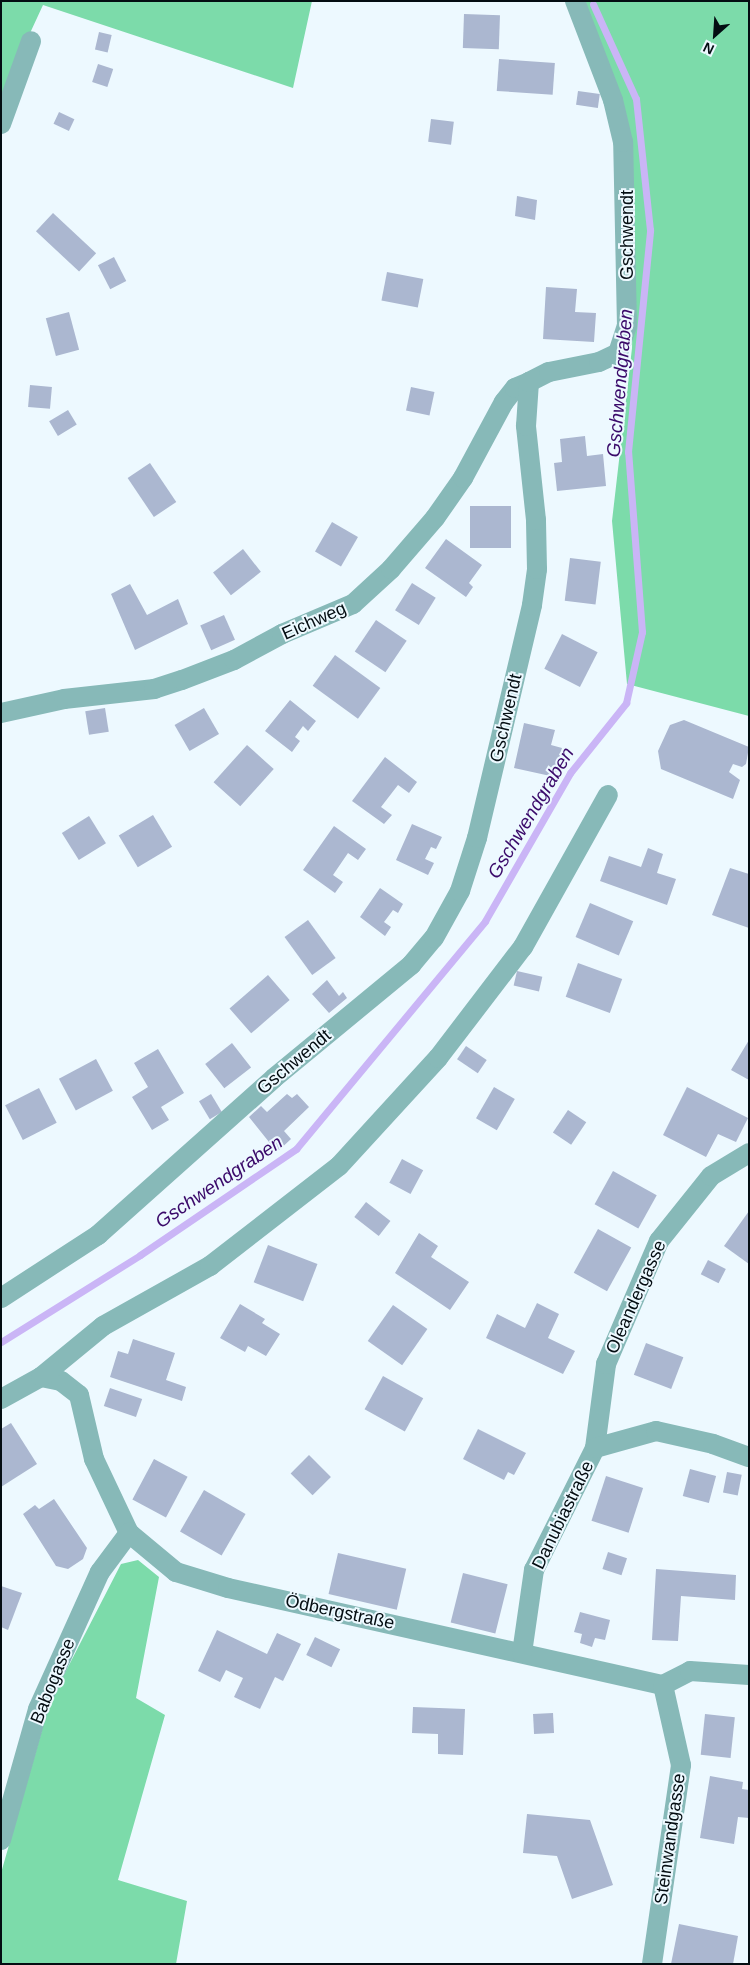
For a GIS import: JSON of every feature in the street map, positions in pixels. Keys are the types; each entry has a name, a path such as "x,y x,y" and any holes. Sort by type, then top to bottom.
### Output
{"street":[{"name":"Gschwendt","path":"1,1298 98,1235 274,1078 411,965 448,915 477,838 532,605 537,569 536,520 525,406 529,382 549,372 599,362 618,353 627,326 623,142 613,100 575,1"},
{"path":"1,124 31,41"},
{"name":"Eichweg","path":"1,713 64,699 154,689 234,660 282,634 353,604 391,569 435,518 463,478 504,402 515,388 529,382"},
{"path":"1,1399 41,1377 103,1326 210,1266 338,1166 438,1058 524,947 608,795"},
{"name":"Oleandergasse","path":"595,1448 606,1364 659,1241 711,1176 749,1153"},
{"name":"Ödbergstraße","path":"41,1377 61,1381 79,1395 94,1459 129,1533 176,1572 228,1588 662,1685"},
{"name":"Danubiastraße","path":"522,1653 534,1570 595,1448 656,1431 713,1444 749,1457"},
{"name":"Babogasse","path":"1,1840 38,1709 100,1572 129,1533"},
{"path":"662,1685 690,1671 749,1674"},
{"name":"Steinwandgasse","path":"652,1964 680,1765 662,1685"}],"green space":[{"path":"1,1 312,1 293,88 43,5 1,96"},
{"path":"581,1 749,1 749,716 627,684 612,521 632,348 635,226 626,114"},
{"path":"138,1560 159,1577 136,1698 165,1715 118,1880 187,1901 176,1964 1,1964 1,1873 50,1702 121,1564"}],"building":[{"path":"464,14 500,15 499,49 463,48"},
{"path":"99,32 112,35 108,52 95,50"},
{"path":"499,59 555,63 553,95 497,91"},
{"path":"98,64 113,69 107,87 92,82"},
{"path":"578,91 600,94 598,108 576,105"},
{"path":"59,112 74,119 69,131 54,124"},
{"path":"431,119 454,122 451,145 428,142"},
{"path":"517,196 537,200 535,220 515,216"},
{"path":"53,213 96,253 79,272 36,231"},
{"path":"114,257 126,281 110,289 98,265"},
{"path":"387,272 423,279 418,308 381,300"},
{"path":"546,287 577,289 575,312 596,313 594,342 543,339"},
{"path":"69,312 79,350 56,356 46,318"},
{"path":"30,385 52,387 50,409 28,407"},
{"path":"411,387 434,392 429,415 406,410"},
{"path":"68,410 77,425 58,436 49,421"},
{"path":"585,436 587,456 603,454 606,486 557,491 554,463 562,462 560,439"},
{"path":"150,463 176,502 154,517 128,478"},
{"path":"470,506 511,506 511,548 470,548"},
{"path":"332,522 358,537 341,566 315,551"},
{"path":"446,539 482,565 469,583 473,587 466,597 425,568"},
{"path":"243,549 261,572 231,595 213,572"},
{"path":"570,558 601,562 596,604 565,601"},
{"path":"412,583 436,598 419,625 395,610"},
{"path":"130,584 147,615 178,599 188,624 135,650 111,594"},
{"path":"224,615 235,640 211,650 200,626"},
{"path":"376,620 407,641 385,672 355,652"},
{"path":"562,634 598,652 580,687 544,669"},
{"path":"335,655 380,688 358,719 313,686"},
{"path":"290,700 316,721 308,731 303,726 295,737 300,741 292,752 265,731"},
{"path":"105,708 109,732 89,735 85,711"},
{"path":"204,708 219,734 190,751 175,725"},
{"path":"684,720 749,747 746,764 742,767 733,764 729,772 740,780 733,799 661,769 658,751 670,725"},
{"path":"524,723 555,730 551,745 562,748 555,777 514,768"},
{"path":"247,745 274,769 240,806 214,782"},
{"path":"385,757 417,782 409,793 398,785 381,807 392,815 384,824 352,801"},
{"path":"153,815 172,847 138,867 119,836"},
{"path":"89,816 106,843 79,860 62,833"},
{"path":"412,824 442,837 436,849 431,847 425,859 434,863 428,875 396,860"},
{"path":"334,826 366,849 358,860 348,853 333,875 343,882 335,893 303,870"},
{"path":"648,848 663,854 657,873 676,879 667,905 600,881 609,856 641,867"},
{"path":"730,868 749,874 749,928 712,915"},
{"path":"380,888 403,904 398,913 393,910 384,922 391,927 385,936 360,917"},
{"path":"590,903 633,921 619,955 576,937"},
{"path":"308,920 336,958 312,975 285,937"},
{"path":"578,963 622,979 610,1013 566,997"},
{"path":"517,971 542,977 539,991 514,986"},
{"path":"268,975 290,1000 251,1033 230,1008"},
{"path":"327,980 339,996 343,992 347,998 329,1013 312,994"},
{"path":"749,1040 749,1080 731,1070"},
{"path":"232,1043 251,1067 224,1088 205,1064"},
{"path":"466,1046 487,1060 478,1073 457,1059"},
{"path":"158,1049 184,1093 161,1107 169,1120 152,1130 132,1097 148,1087 134,1063"},
{"path":"96,1059 113,1091 76,1111 59,1079"},
{"path":"494,1087 515,1099 497,1130 476,1118"},
{"path":"687,1087 748,1118 736,1142 718,1134 706,1157 663,1135"},
{"path":"39,1088 57,1123 23,1140 5,1105"},
{"path":"211,1094 222,1112 210,1119 199,1101"},
{"path":"287,1094 292,1098 297,1094 309,1107 284,1131 291,1139 277,1152 249,1117 261,1106 267,1112"},
{"path":"568,1110 586,1122 571,1145 553,1132"},
{"path":"402,1159 423,1170 411,1194 389,1183"},
{"path":"613,1171 657,1195 638,1228 595,1204"},
{"path":"366,1202 390,1221 379,1236 354,1217"},
{"path":"749,1211 749,1264 724,1246"},
{"path":"598,1229 631,1247 607,1291 574,1273"},
{"path":"419,1233 438,1246 431,1257 469,1282 450,1310 395,1273"},
{"path":"268,1245 317,1264 303,1301 254,1282"},
{"path":"708,1260 726,1269 719,1283 701,1274"},
{"path":"537,1303 559,1314 548,1338 575,1351 563,1374 486,1338 497,1314 525,1328"},
{"path":"240,1304 265,1319 262,1323 280,1334 266,1356 248,1346 245,1352 220,1338"},
{"path":"393,1305 427,1329 402,1365 368,1341"},
{"path":"133,1339 175,1353 166,1380 186,1387 182,1401 110,1377 118,1351 128,1354"},
{"path":"646,1343 683,1357 671,1389 634,1375"},
{"path":"383,1376 423,1398 405,1432 365,1409"},
{"path":"110,1388 142,1399 136,1417 104,1406"},
{"path":"11,1423 37,1464 1,1487 1,1429"},
{"path":"478,1429 526,1453 514,1475 508,1472 504,1480 463,1459"},
{"path":"309,1455 331,1477 313,1495 291,1473"},
{"path":"154,1459 188,1477 166,1517 132,1500"},
{"path":"690,1469 716,1476 709,1503 683,1496"},
{"path":"727,1472 742,1475 738,1495 723,1493"},
{"path":"606,1476 643,1488 629,1533 591,1521"},
{"path":"204,1490 246,1514 222,1556 180,1532"},
{"path":"54,1499 87,1548 83,1559 68,1569 56,1566 23,1514 35,1505 39,1509"},
{"path":"608,1552 627,1558 621,1575 602,1569"},
{"path":"338,1553 406,1569 397,1610 329,1594"},
{"path":"656,1569 736,1575 735,1600 681,1596 678,1641 652,1640"},
{"path":"463,1573 508,1584 495,1634 451,1622"},
{"path":"1,1586 22,1593 8,1630 1,1627"},
{"path":"580,1612 610,1620 605,1640 595,1638 592,1647 580,1643 582,1634 574,1632"},
{"path":"217,1630 267,1654 277,1633 301,1644 283,1681 275,1677 260,1709 234,1697 243,1678 226,1670 220,1682 198,1671"},
{"path":"315,1637 340,1649 331,1667 306,1655"},
{"path":"413,1707 465,1709 463,1755 438,1754 438,1734 412,1733"},
{"path":"553,1713 554,1733 534,1734 533,1714"},
{"path":"705,1714 735,1717 731,1758 701,1755"},
{"path":"710,1776 743,1782 742,1789 749,1790 749,1818 738,1817 734,1844 700,1838"},
{"path":"527,1814 590,1820 613,1885 572,1899 557,1856 523,1853"},
{"path":"679,1924 738,1936 733,1964 671,1964"}],"waterway":[{"name":"Gschwendgraben","path":"1,1342 140,1255 296,1149 485,921 570,773 626,703 642,632 628,452 650,230 636,99 593,4"}]}
